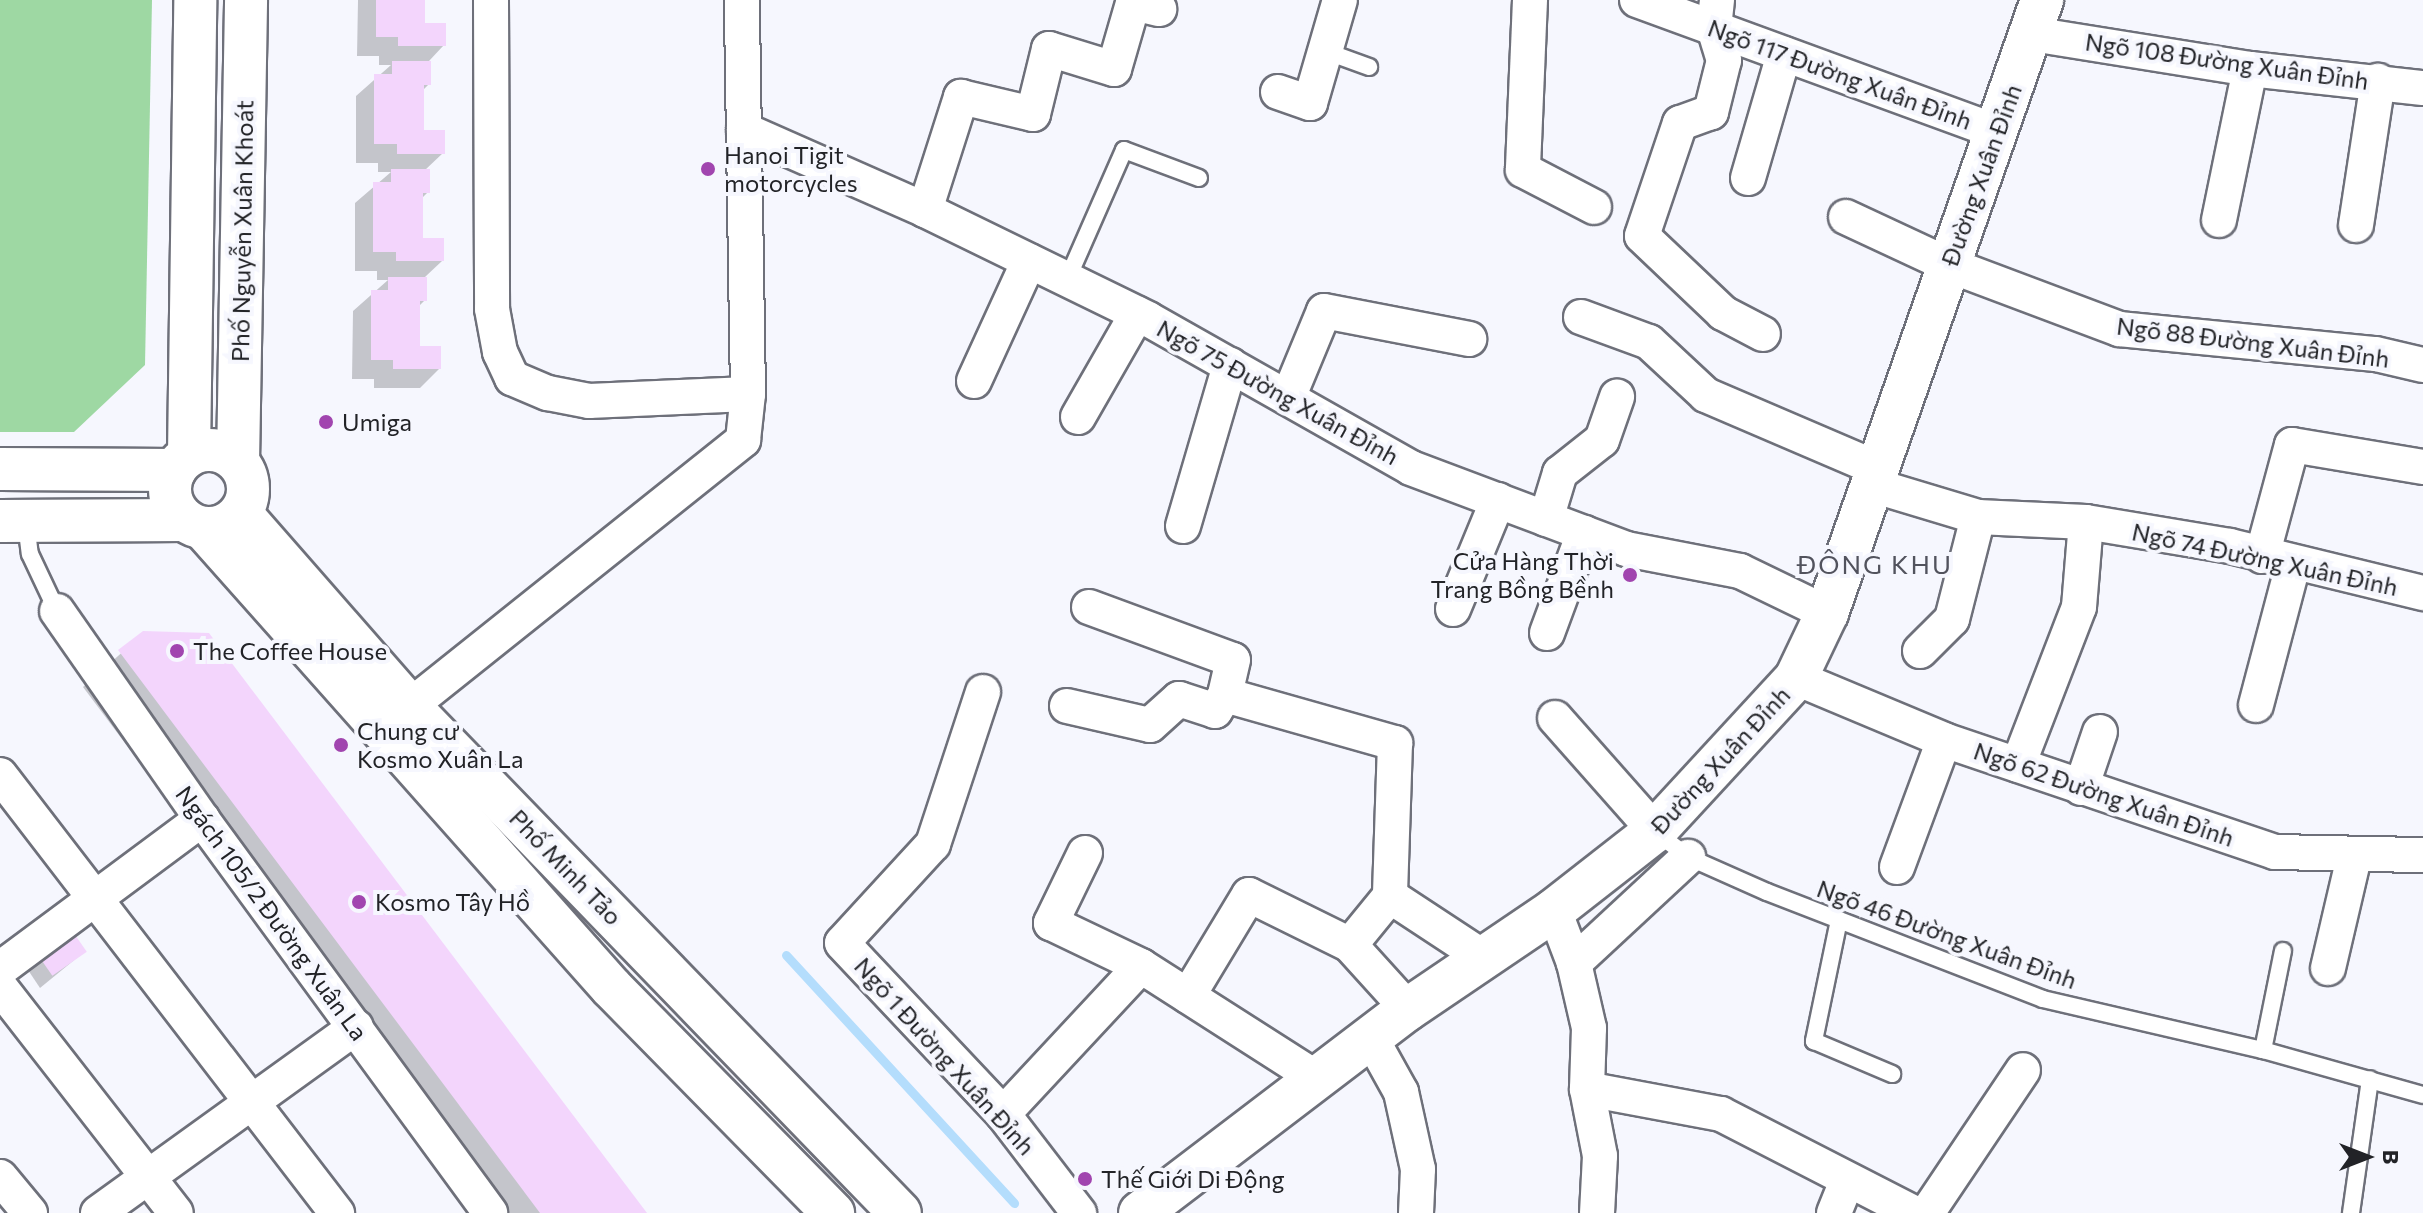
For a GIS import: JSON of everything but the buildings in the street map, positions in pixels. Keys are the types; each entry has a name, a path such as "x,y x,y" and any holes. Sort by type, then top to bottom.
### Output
{"street":[{"path":"195,0 182,463 170,491 210,521"},
{"name":"Phố Nguyễn Xuân Khoát","path":"238,462 246,0"},
{"path":"491,0 492,309 500,352 512,378 548,393 589,401 748,394"},
{"path":"394,718 743,440 748,394 742,0"},
{"path":"1278,92 1310,103 1340,0"},
{"path":"1530,0 1523,170 1594,207"},
{"name":"Ngõ 117 Đường Xuân Đỉnh","path":"1637,0 1716,14 1784,54 1997,132"},
{"path":"925,210 961,97 1033,114 1049,49 1114,69 1133,3 1159,9"},
{"path":"1716,14 1724,60 1711,112 1680,123 1642,236 1723,313 1763,334"},
{"name":"Ngõ 108 Đường Xuân Đỉnh","path":"2037,17 2250,69 2423,88"},
{"name":"Đường Xuân Đỉnh","path":"1140,1213 1408,1009 1554,910 1655,831 1796,678 1827,613 2037,17"},
{"path":"1748,178 1784,54"},
{"path":"2219,220 2250,69"},
{"path":"2356,225 2378,81"},
{"name":"Ngõ 75 Đường Xuân Đỉnh","path":"744,130 925,210 1137,314 1411,468 1626,549 1740,571 1827,613"},
{"name":"Ngõ 88 Đường Xuân Đỉnh","path":"1846,217 1949,265 2119,329 2376,354 2423,365"},
{"path":"974,381 1029,261"},
{"path":"1288,398 1324,311 1469,339"},
{"path":"1078,417 1137,314"},
{"name":"Ngõ 74 Đường Xuân Đỉnh","path":"1581,317 1649,342 1706,395 1874,476 1978,517 2086,522 2423,593"},
{"path":"1183,526 1230,365"},
{"path":"1546,519 1560,473 1602,440 1617,397"},
{"path":"2256,705 2292,445 2423,467"},
{"path":"0,469 182,463 210,450 238,462 248,491 210,521 13,521"},
{"path":"1453,609 1498,500"},
{"path":"1920,651 1952,619 1978,517"},
{"name":"Phố Minh Tảo","path":"210,521 394,718 900,1213"},
{"path":"2018,765 2079,607 2086,522"},
{"path":"1547,633 1584,533"},
{"path":"1067,706 1150,725 1179,699 1215,711 1225,695 1233,660 1089,607"},
{"name":"Ngách 105/2 Đường Xuân La","path":"57,611 202,819 490,1213"},
{"name":"Ngõ 62 Đường Xuân Đỉnh","path":"1796,678 1944,740 2275,852 2354,857 2423,855"},
{"name":"Ngõ 1 Đường Xuân Đỉnh","path":"983,692 933,844 842,943 1003,1114 1079,1213"},
{"path":"1225,695 1395,743 1390,896 1350,945"},
{"name":"Phố Minh Tảo","path":"394,718 611,987 833,1213"},
{"path":"1555,718 1655,831"},
{"path":"2081,788 2100,732"},
{"path":"1897,867 1944,740"},
{"path":"0,775 337,1213"},
{"path":"0,969 202,819"},
{"path":"1085,853 1051,923 1141,966 1318,1079"},
{"path":"1574,963 1688,857"},
{"path":"2328,968 2354,857"},
{"path":"1188,996 1249,895 1350,945 1408,1009"},
{"path":"1390,896 1483,957"},
{"path":"1554,910 1574,963 1589,1028 1587,1089 1600,1156 1598,1213"},
{"path":"1003,1114 1141,966"},
{"path":"0,987 176,1213"},
{"path":"98,1213 255,1103 356,1027"},
{"path":"1371,1038 1401,1092 1418,1169 1416,1213"},
{"path":"1927,1213 2023,1070"},
{"path":"1587,1089 1721,1114 1914,1213"},
{"path":"0,1177 30,1213"},
{"path":"1834,1213 1847,1180"}],"lane":[{"path":"1325,51 1369,67"},
{"path":"1067,280 1124,150 1199,178"},
{"path":"13,521 57,611"},
{"name":"Ngõ 46 Đường Xuân Đỉnh","path":"1655,831 1688,857 1839,920 2043,999 2263,1050 2423,1095"},
{"path":"1839,920 1814,1041 1892,1074"},
{"path":"2263,1050 2283,951"},
{"path":"2351,1213 2370,1079"}],"green space":[{"path":"0,0 152,0 145,365 74,432 0,432"}],"waterway":[{"path":"786,955 1014,1203"}],"place":[{"name":"Hanoi Tigit motorcycles","path":"708,169"},
{"name":"Umiga","path":"326,422"},
{"name":"Cửa Hàng Thời Trang Bồng Bềnh","path":"1630,575"},
{"name":"The Coffee House","path":"177,651"},
{"name":"Chung cư Kosmo Xuân La","path":"341,745"},
{"name":"Kosmo Tây Hồ","path":"359,902"},
{"name":"Thế Giới Di Động","path":"1085,1179"}],"district":[{"name":"ĐÔNG KHU","path":"1875,564"}]}
